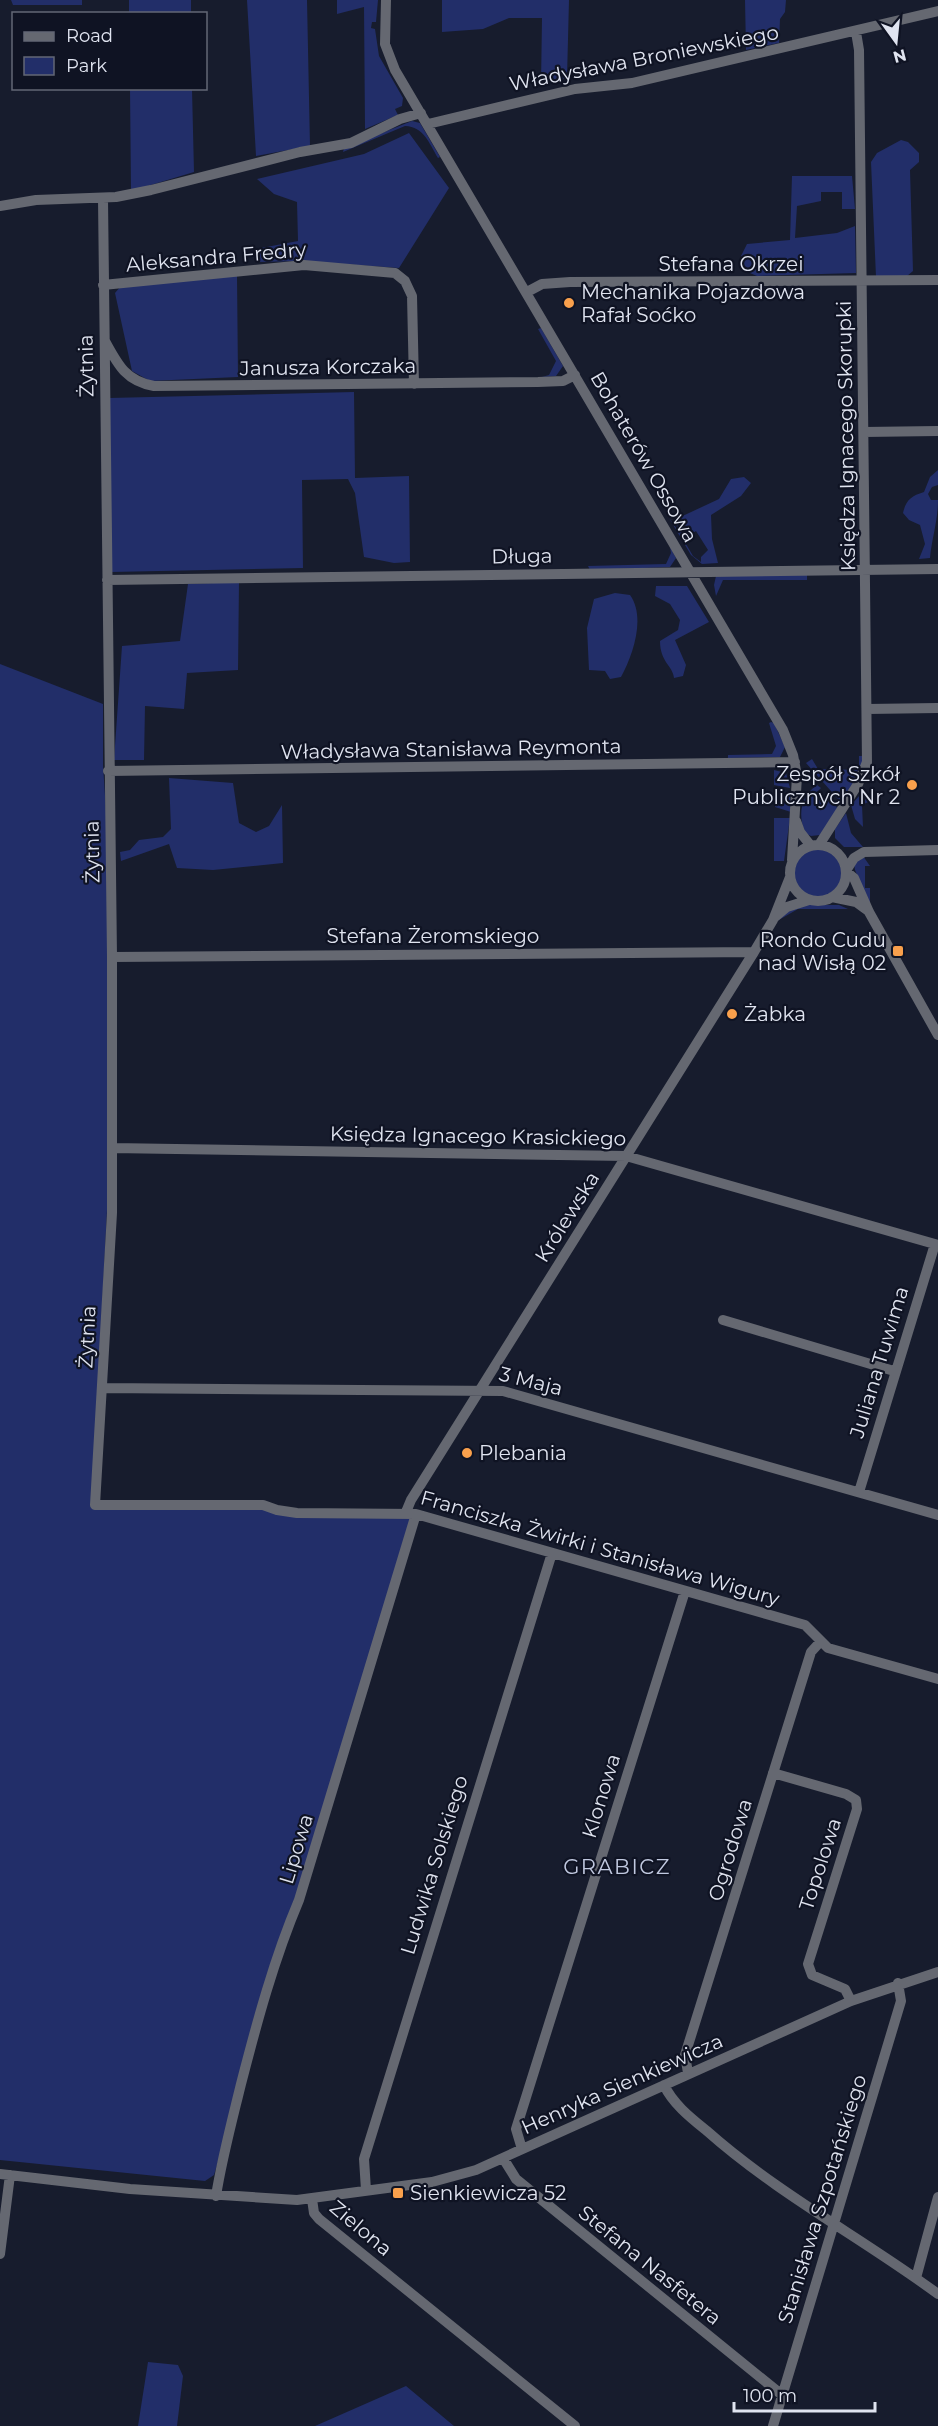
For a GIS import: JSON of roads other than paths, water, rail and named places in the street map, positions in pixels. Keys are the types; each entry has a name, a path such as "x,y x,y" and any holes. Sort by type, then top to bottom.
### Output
{"street":[{"name":"Bohaterów Ossowa","path":"386,0 384,37 387,51 421,113 783,730 795,762 798,793 792,860"},
{"name":"Władysława Broniewskiego","path":"428,124 575,89 632,83 938,11"},
{"name":"Księdza Ignacego Skorupki","path":"815,845 829,831 865,771 867,709 864,432 859,50 856,32"},
{"path":"0,206 36,200 103,199 151,190 300,152 343,145 400,119 421,113"},
{"name":"Żytnia","path":"95,1505 111,1220 112,1148 112,957 103,199"},
{"name":"Aleksandra Fredry","path":"103,285 304,265 395,273 405,281 412,296 414,384"},
{"name":"Stefana Okrzei","path":"527,292 543,284 570,282 938,280"},
{"name":"Janusza Korczaka","path":"104,338 124,373 141,383 154,386 560,381 575,375"},
{"path":"864,432 938,431"},
{"name":"Długa","path":"107,580 938,569"},
{"path":"867,709 938,708"},
{"name":"Władysława Stanisława Reymonta","path":"108,771 795,762"},
{"path":"795,819 800,832 815,845 833,849"},
{"path":"829,831 833,849 844,861 854,878 869,912 938,1035"},
{"path":"809,900 795,891 789,877 792,860 801,851 815,845"},
{"path":"832,897 843,887 854,858 864,852 938,850"},
{"name":"Królewska","path":"411,1513 481,1389 754,952 773,920 789,877"},
{"path":"773,920 787,907 809,900 832,897 856,902 869,912"},
{"name":"Stefana Żeromskiego","path":"112,957 754,952"},
{"name":"Księdza Ignacego Krasickiego","path":"112,1148 626,1156 936,1244"},
{"name":"Juliana Tuwima","path":"859,1492 894,1371 936,1244"},
{"path":"723,1320 894,1371"},
{"name":"3 Maja","path":"102,1388 503,1390 938,1515"},
{"name":"Franciszka Żwirki i Stanisława Wigury","path":"95,1505 263,1505 297,1513 411,1513 805,1625 814,1631 828,1648 938,1679"},
{"name":"Lipowa","path":"216,2196 222,2159 252,2041 285,1934 299,1900 411,1513"},
{"name":"Ludwika Solskiego","path":"366,2190 364,2158 552,1552"},
{"name":"Klonowa","path":"522,2149 516,2129 685,1591"},
{"name":"Ogrodowa","path":"688,2073 685,2055 811,1652 820,1641"},
{"name":"Topolowa","path":"773,1773 846,1794 856,1800 856,1809 808,1964 812,1975 845,1989 851,2001"},
{"name":"Henryka Sienkiewicza","path":"312,2199 445,2180 504,2158 851,2001 898,1983 938,1972"},
{"name":"Stanisława Szpotańskiego","path":"773,2426 901,2001 898,1983"},
{"path":"664,2085 670,2097 726,2148 766,2179 938,2294"},
{"name":"Stefana Nasfetera","path":"504,2158 516,2179 782,2395"},
{"name":"Zielona","path":"0,2254 5,2175 216,2196 282,2200 312,2199 314,2213 320,2219 575,2426"},
{"path":"916,2278 938,2197"}],"place":[{"name":"Mechanika Pojazdowa Rafał Soćko","path":"569,303"},
{"name":"Zespół Szkół Publicznych Nr 2","path":"912,785"},
{"name":"Rondo Cudu nad Wisłą 02","path":"898,951"},
{"name":"Żabka","path":"732,1014"},
{"name":"Plebania","path":"467,1453"},
{"name":"Sienkiewicza 52","path":"398,2193"}],"district":[{"name":"GRABICZ","path":"617,1867"}]}
